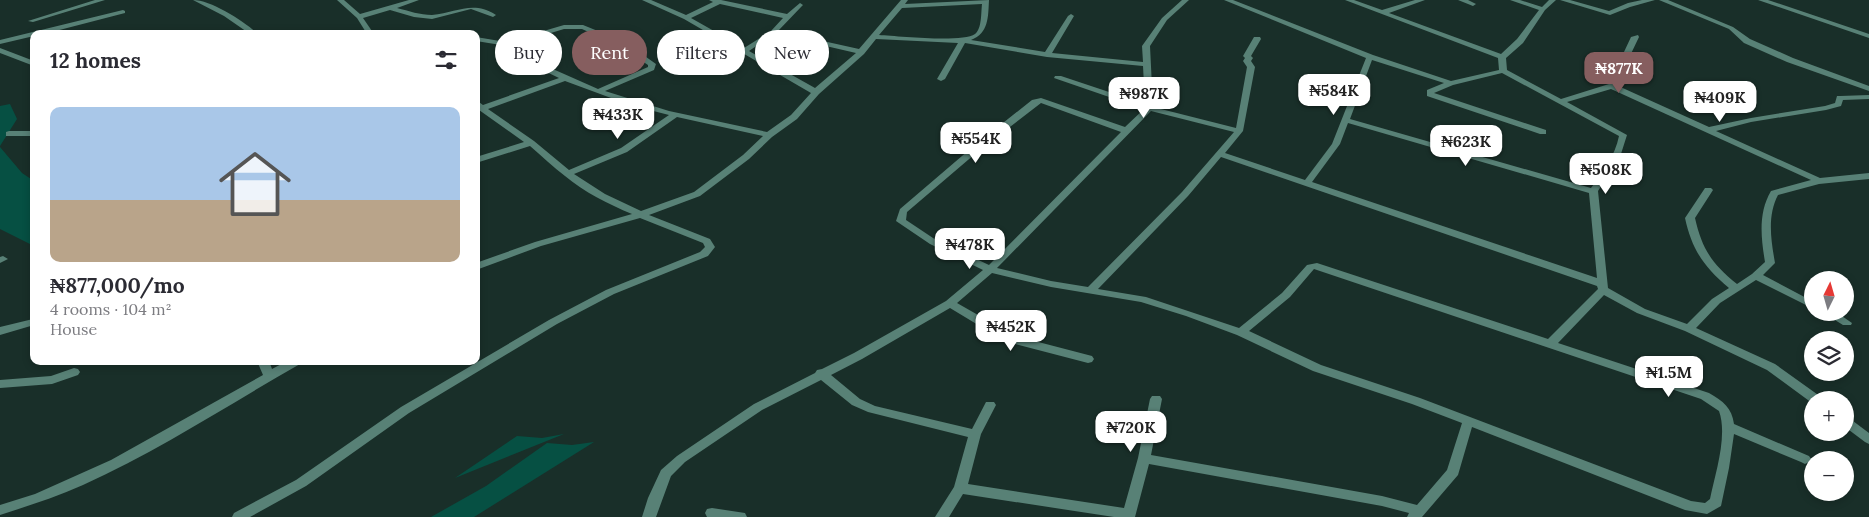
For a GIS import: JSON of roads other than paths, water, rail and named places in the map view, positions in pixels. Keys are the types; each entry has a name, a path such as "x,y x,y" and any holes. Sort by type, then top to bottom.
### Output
{"street":[{"path":"31,21 102,0"},
{"path":"196,0 248,30"},
{"path":"340,0 359,17 368,30"},
{"path":"359,17 416,0"},
{"path":"645,0 686,18 707,30"},
{"path":"649,517 654,498 666,473 680,459 758,407 874,347 950,303 990,269 1149,108 1148,77 1145,64 1146,46 1164,19 1186,0"},
{"path":"1226,0 1370,57 1451,83"},
{"path":"1348,0 1502,57"},
{"path":"1384,12 1422,0"},
{"path":"1461,0 1472,4"},
{"path":"1513,0 1543,9"},
{"path":"1502,57 1520,41 1543,9 1554,0"},
{"path":"1563,0 1610,13 1628,5 1652,0"},
{"path":"1662,0 1731,28 1747,41 1790,60 1869,89"},
{"path":"1761,0 1869,36"},
{"path":"686,18 715,1 789,17"},
{"path":"480,266 538,244 639,215 697,194 794,117 816,92 860,52 902,3 986,1 982,29 978,35 963,41 941,79"},
{"path":"392,8 413,14 435,16 471,3 478,4 493,16"},
{"path":"775,30 800,5"},
{"path":"50,30 123,12"},
{"path":"1047,55 1070,16"},
{"path":"554,30 564,27 583,27 622,44 652,64 651,68 599,91"},
{"path":"0,42 30,35"},
{"path":"1612,86 1635,37"},
{"path":"873,38 963,41 1047,55 1145,64"},
{"path":"1092,289 1185,194 1239,131 1251,67 1247,61 1247,56 1258,39"},
{"path":"480,40 495,42"},
{"path":"829,45 860,52"},
{"path":"0,50 30,62"},
{"path":"745,52 816,92"},
{"path":"1307,184 1336,144 1370,57"},
{"path":"1502,57 1503,71"},
{"path":"1542,132 1430,94 1430,92 1451,83 1503,71 1623,135 1623,141 1607,172 1593,191 1603,287 1551,344"},
{"path":"560,75 599,91 674,116 769,135"},
{"path":"480,105 567,78"},
{"path":"1058,78 1149,108 1239,131"},
{"path":"1561,101 1612,86 1819,181"},
{"path":"1708,130 1760,118 1826,108 1838,104 1840,98 1869,97"},
{"path":"1127,131 1041,100 979,146 903,211 901,221 933,242 990,269 1051,284 1092,289 1142,299 1241,332 1317,368 1416,401 1690,506 1707,509 1716,502 1728,428 1726,411 1719,404 1705,396 1317,266 1311,267 1286,295 1241,332"},
{"path":"480,106 589,189 639,215 707,240 710,247 704,254 610,292 480,360"},
{"path":"567,174 624,150 674,116"},
{"path":"1345,120 1593,191"},
{"path":"10,134 30,133"},
{"path":"480,159 531,143"},
{"path":"1220,154 1603,287 1641,311 1689,329 1771,367 1804,391"},
{"path":"1689,329 1716,301 1756,276 1770,263 1766,242 1767,216 1769,200 1774,193 1819,181 1869,176"},
{"path":"1708,190 1690,218 1693,236 1700,252 1713,270 1737,289"},
{"path":"1756,276 1804,301"},
{"path":"950,303 1002,334 1019,341 1088,359"},
{"path":"1843,321 1847,323"},
{"path":"0,331 30,323"},
{"path":"265,365 269,376"},
{"path":"0,510 34,500 120,462 289,365"},
{"path":"238,517 302,483 472,365"},
{"path":"0,384 52,380 74,372"},
{"path":"821,373 856,402 872,409 975,434"},
{"path":"960,488 1129,515 1144,458 1156,398"},
{"path":"942,517 960,488 975,434 990,405"},
{"path":"1144,458 1382,501 1416,514 1453,472 1468,422"},
{"path":"1728,428 1804,459"},
{"path":"1854,428 1869,439"},
{"path":"712,513 740,517"}]}
